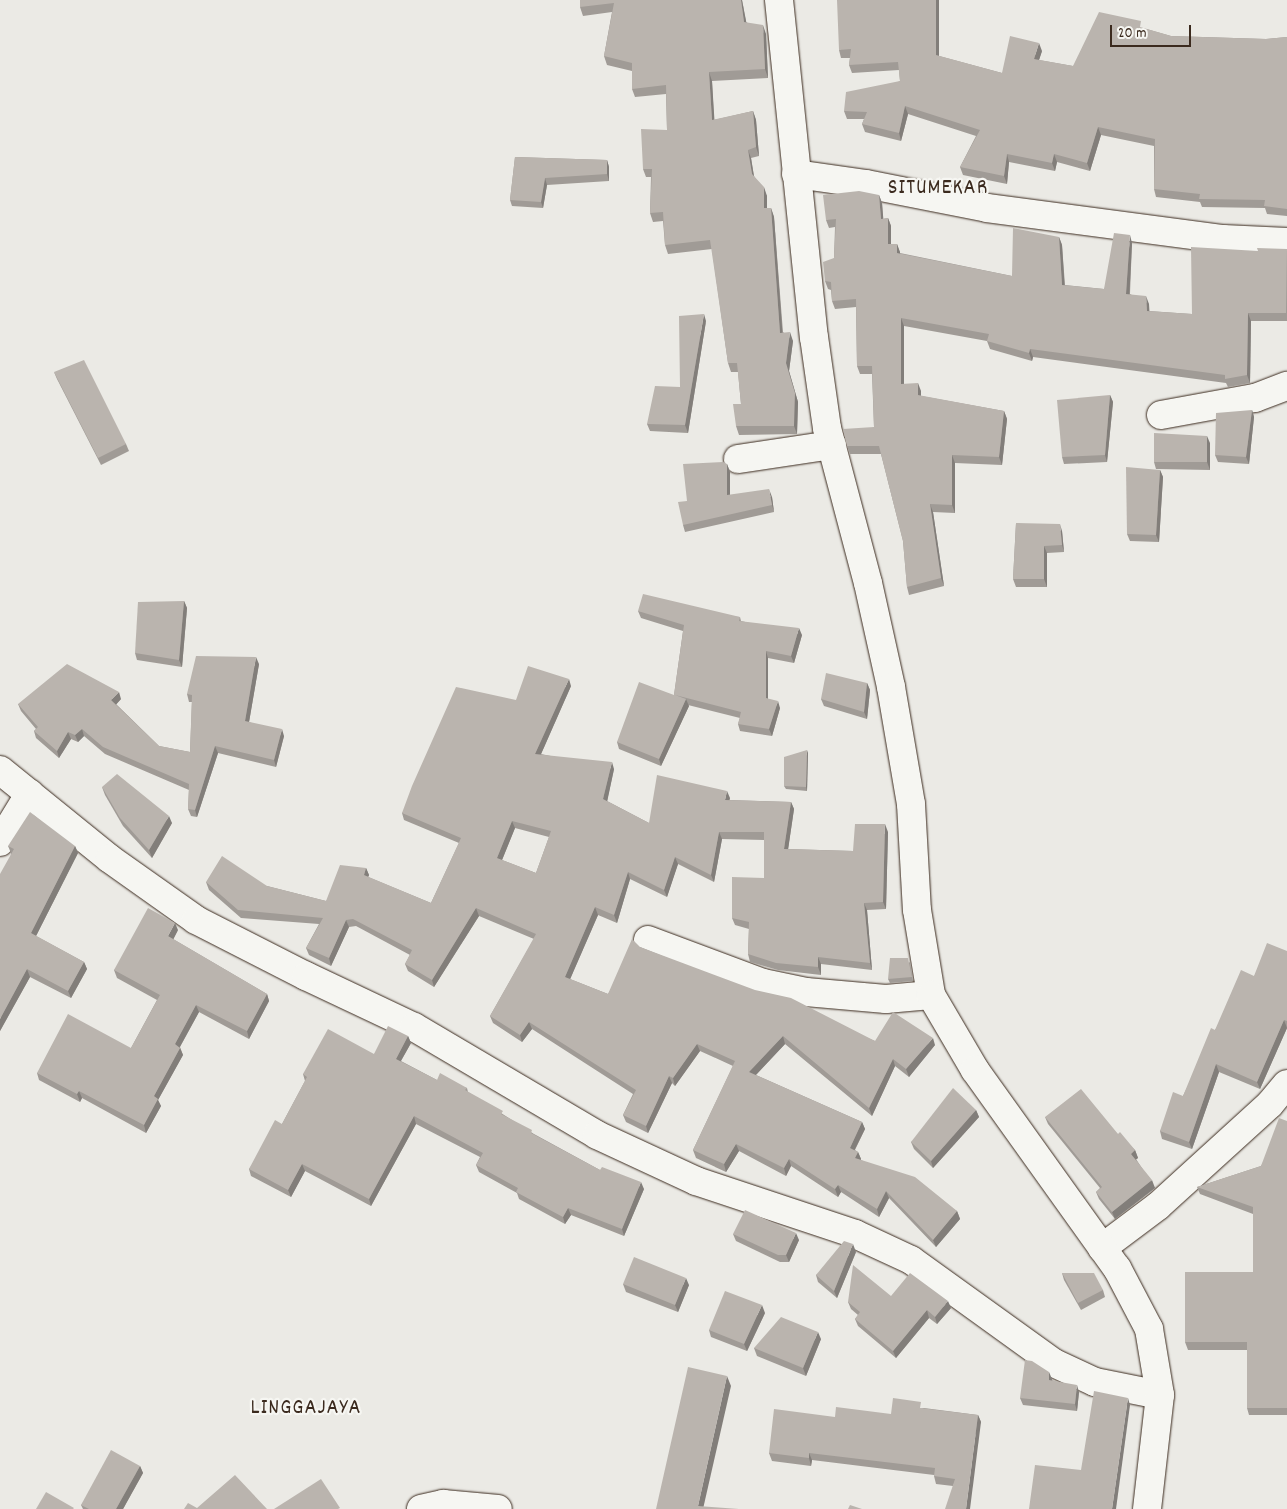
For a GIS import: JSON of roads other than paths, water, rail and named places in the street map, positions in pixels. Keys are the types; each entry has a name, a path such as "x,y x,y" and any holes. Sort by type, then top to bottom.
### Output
{"street":[{"path":"778,0 814,337 832,445 868,583 892,697 911,804 917,910 931,995 975,1070 1117,1268 1149,1329 1160,1395 1148,1509"},
{"path":"796,174 866,184 987,208 1223,239 1287,242"},
{"path":"1161,415 1255,398 1287,386"},
{"path":"738,459 832,445"},
{"path":"0,770 110,859 196,920 306,976 414,1026 597,1135 696,1181 855,1234 903,1256 958,1291 1054,1363 1095,1382 1160,1395"},
{"path":"0,842 30,793"},
{"path":"648,940 763,983 806,992 886,999 931,995"},
{"path":"1102,1248 1165,1199 1270,1104 1287,1084"},
{"path":"420,1509 443,1504 498,1509"}],"district":[{"name":"SITUMEKAR","path":"938,189"},
{"name":"LINGGAJAYA","path":"306,1409"}]}
